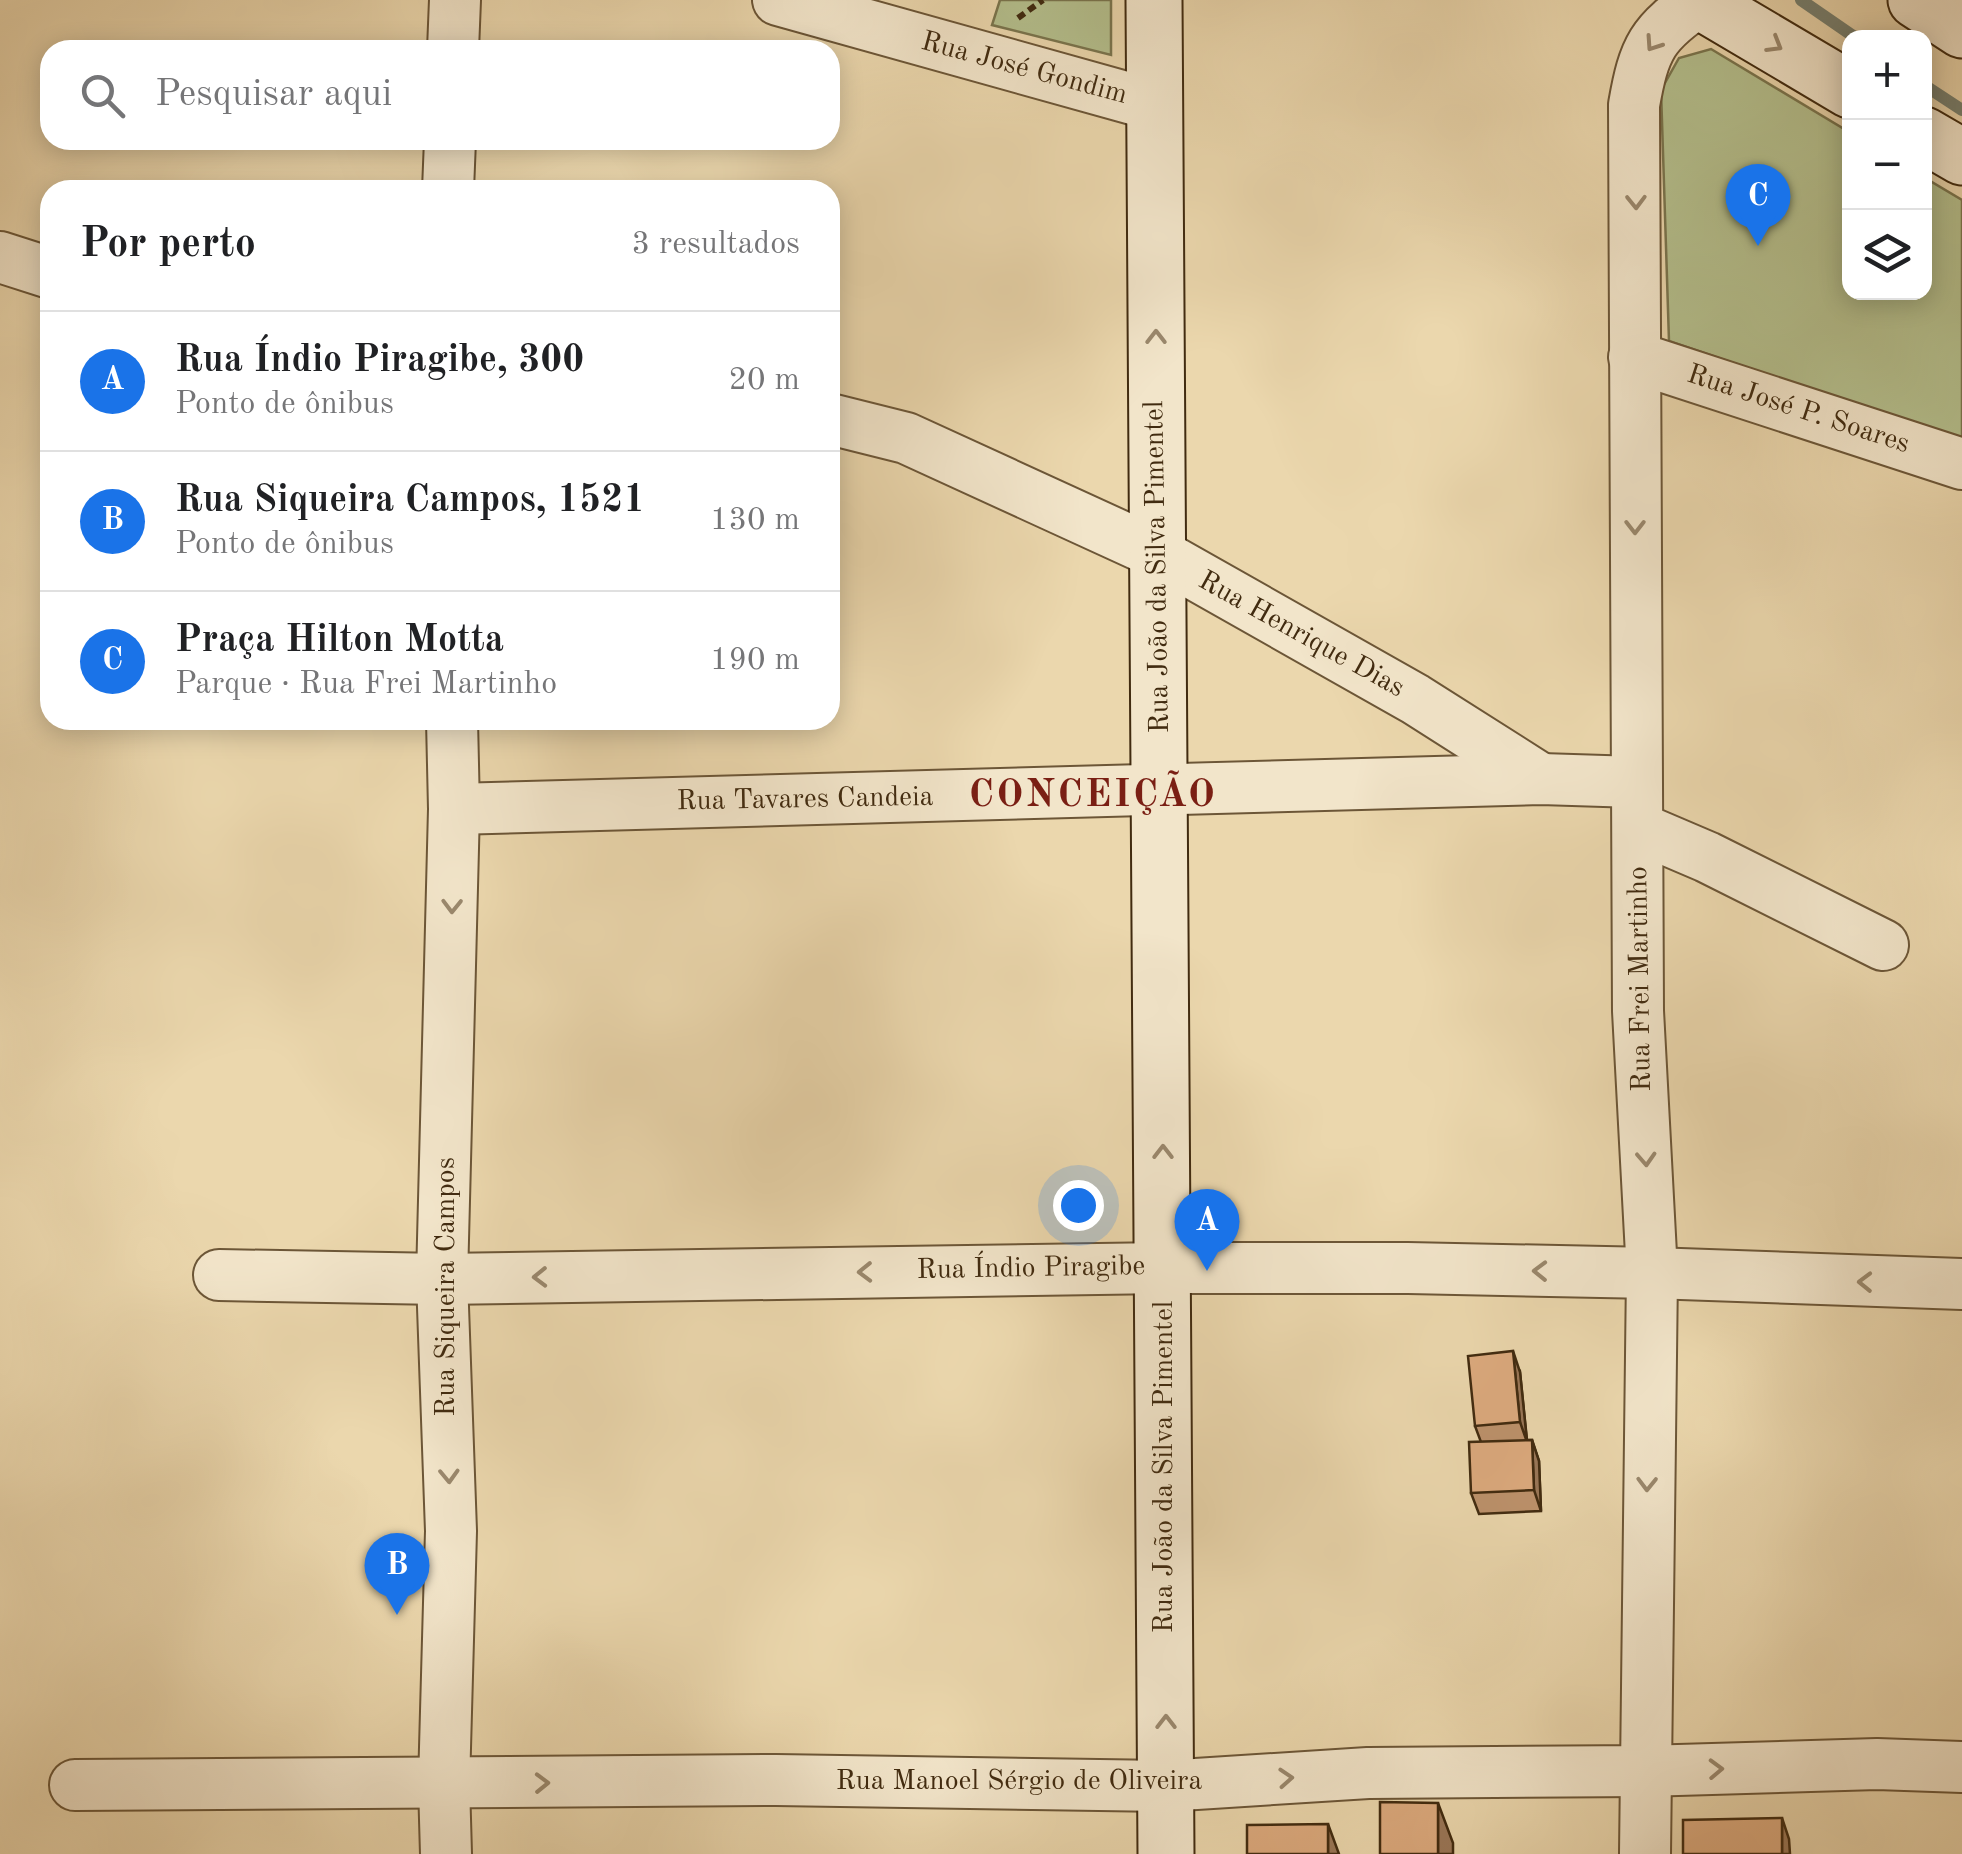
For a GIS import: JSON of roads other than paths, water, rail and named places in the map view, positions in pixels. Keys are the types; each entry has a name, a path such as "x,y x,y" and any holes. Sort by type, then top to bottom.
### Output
{"street":[{"path":"453,40 455,0"},
{"name":"Rua José Gondim","path":"778,0 1154,104"},
{"name":"Rua João da Silva Pimentel","path":"1154,0 1166,1854"},
{"path":"1700,0 1842,85"},
{"name":"Rua Frei Martinho","path":"1645,1854 1652,1273 1638,1011 1634,105 1641,62 1654,40 1674,18 1700,0"},
{"path":"1916,0 1962,30"},
{"path":"1932,139 1962,157"},
{"path":"448,180 450,150"},
{"path":"0,258 40,270"},
{"name":"Rua José P. Soares","path":"1634,357 1962,464"},
{"name":"Rua Henrique Dias","path":"840,422 906,438 1157,553 1415,700 1541,779"},
{"name":"Rua Siqueira Campos","path":"446,1854 444,1784 451,1531 442,1279 454,809 452,730"},
{"name":"Rua Tavares Candeia","path":"454,809 1541,779 1637,805"},
{"path":"1637,805 1707,857 1883,945"},
{"name":"Rua Índio Piragibe","path":"220,1275 442,1279 1164,1268 1652,1273 1962,1284"},
{"name":"Rua Manoel Sérgio de Oliveira","path":"75,1785 776,1780 1165,1786 1368,1772 1644,1771 1877,1764 1962,1767"}],"waterway":[{"path":"1801,0 1844,30"},
{"path":"1932,90 1962,110"}],"place":[{"name":"Praça Hilton Motta","path":"1758,246"},
{"name":"Rua Índio Piragibe, 300","path":"1207,1271"},
{"name":"Rua Siqueira Campos, 1521","path":"397,1615"}],"district":[{"name":"CONCEIÇÃO","path":"1093,796"}]}
